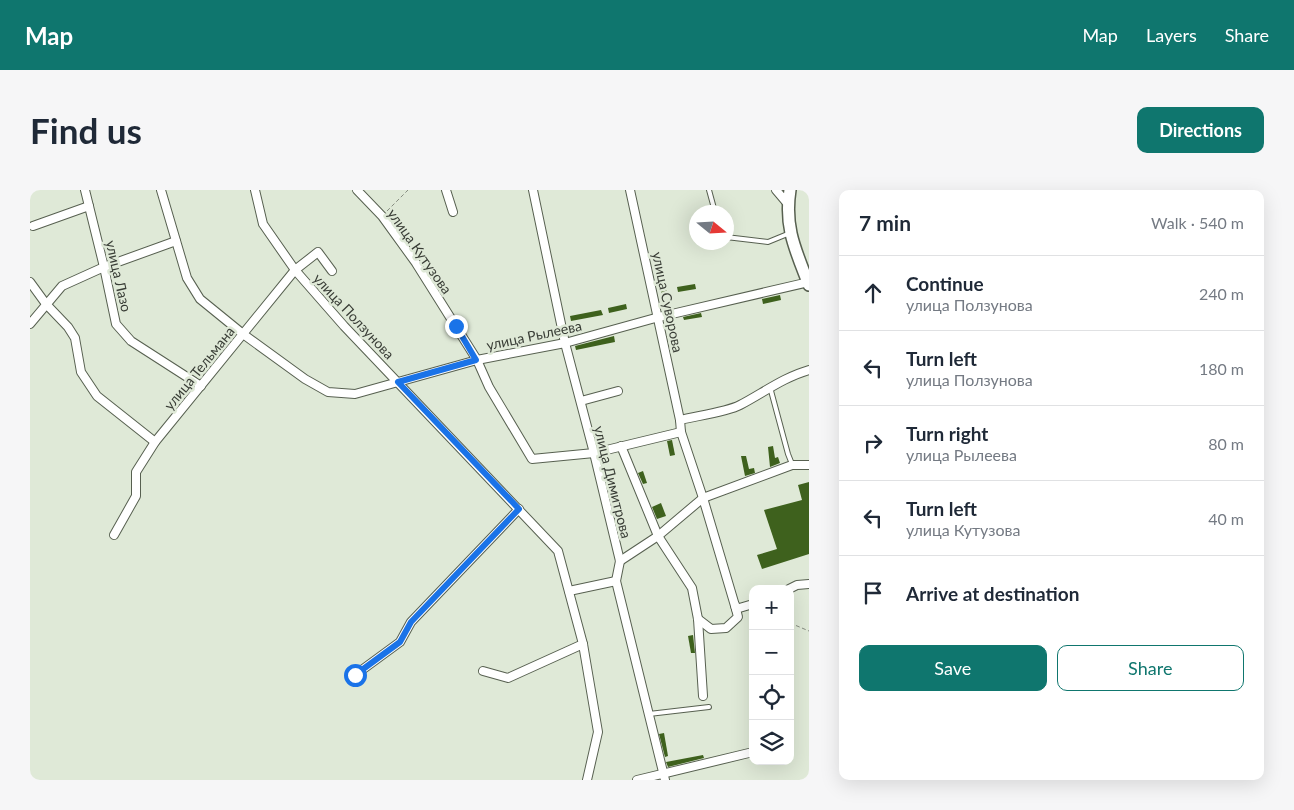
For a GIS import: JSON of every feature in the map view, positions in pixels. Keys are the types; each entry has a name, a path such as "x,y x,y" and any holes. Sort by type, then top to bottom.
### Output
{"main road":[{"path":"790,190 787,203 790,233 809,283"}],"street":[{"name":"улица Лазо","path":"85,190 116,324 131,341 201,386"},
{"name":"улица Ползунова","path":"255,190 263,224 295,270 344,326 558,551 583,644 598,732 585,780"},
{"name":"улица Кутузова","path":"357,190 382,216 416,263 476,360 489,387 532,459 594,452 680,432"},
{"path":"446,190 453,212"},
{"name":"улица Димитрова","path":"533,190 565,343 620,561 616,580 664,777"},
{"name":"улица Суворова","path":"630,190 659,318 680,420 680,432 703,498 734,603"},
{"path":"776,190 787,203"},
{"name":"улица Рылеева","path":"164,191 187,278 200,299 243,334 305,379 328,392 355,394 476,360 565,343 659,318 809,283"},
{"path":"31,224 89,206"},
{"path":"30,324 62,286 104,267 176,241"},
{"name":"улица Тельмана","path":"114,535 136,496 136,472 155,442 295,270 318,252 332,272"},
{"path":"30,282 75,338 81,372 97,396 155,442"},
{"path":"680,420 739,406 798,373 809,370"},
{"path":"580,401 618,391"},
{"path":"621,446 658,536 692,588 698,619 702,696"},
{"path":"620,561 658,536 703,498 792,465 809,465"},
{"path":"355,675 400,642 411,622 519,509"},
{"path":"569,591 616,580"},
{"path":"794,586 809,584"},
{"path":"698,619 711,629 726,628 738,617 734,603"},
{"path":"734,603 736,609 749,605"},
{"path":"483,671 508,678 583,644"},
{"path":"638,780 664,777 749,753"}],"lane":[{"path":"709,190 713,205"},
{"path":"734,238 768,242 790,233"},
{"path":"770,388 792,465"},
{"path":"648,714 709,706"}],"path":[{"path":"382,216 408,190"},
{"path":"794,625 809,631"}],"building":[{"path":"664,274 667,294 662,295 658,275"},
{"path":"695,284 696,289 678,292 677,287"},
{"path":"780,295 781,300 763,304 762,299"},
{"path":"626,304 627,309 609,313 608,308"},
{"path":"601,310 603,315 571,321 570,316"},
{"path":"701,313 702,317 684,320 683,317"},
{"path":"674,331 678,353 673,354 669,332"},
{"path":"614,336 615,342 576,350 575,346"},
{"path":"672,440 675,455 670,456 667,441"},
{"path":"773,446 775,458 778,457 780,463 770,467 768,447"},
{"path":"741,456 746,456 749,469 754,468 755,473 745,476"},
{"path":"643,471 647,483 643,484 638,473"},
{"path":"809,482 809,554 762,569 757,555 777,549 764,510 802,500 798,485"},
{"path":"661,503 666,516 657,519 652,507"},
{"path":"693,635 695,653 691,653 688,636"},
{"path":"664,733 668,756 665,757 659,734"},
{"path":"703,755 704,758 668,767 666,762"}],"route":[{"path":"355,675 400,642 411,622 519,509 398,382 476,360 456,326"}]}
